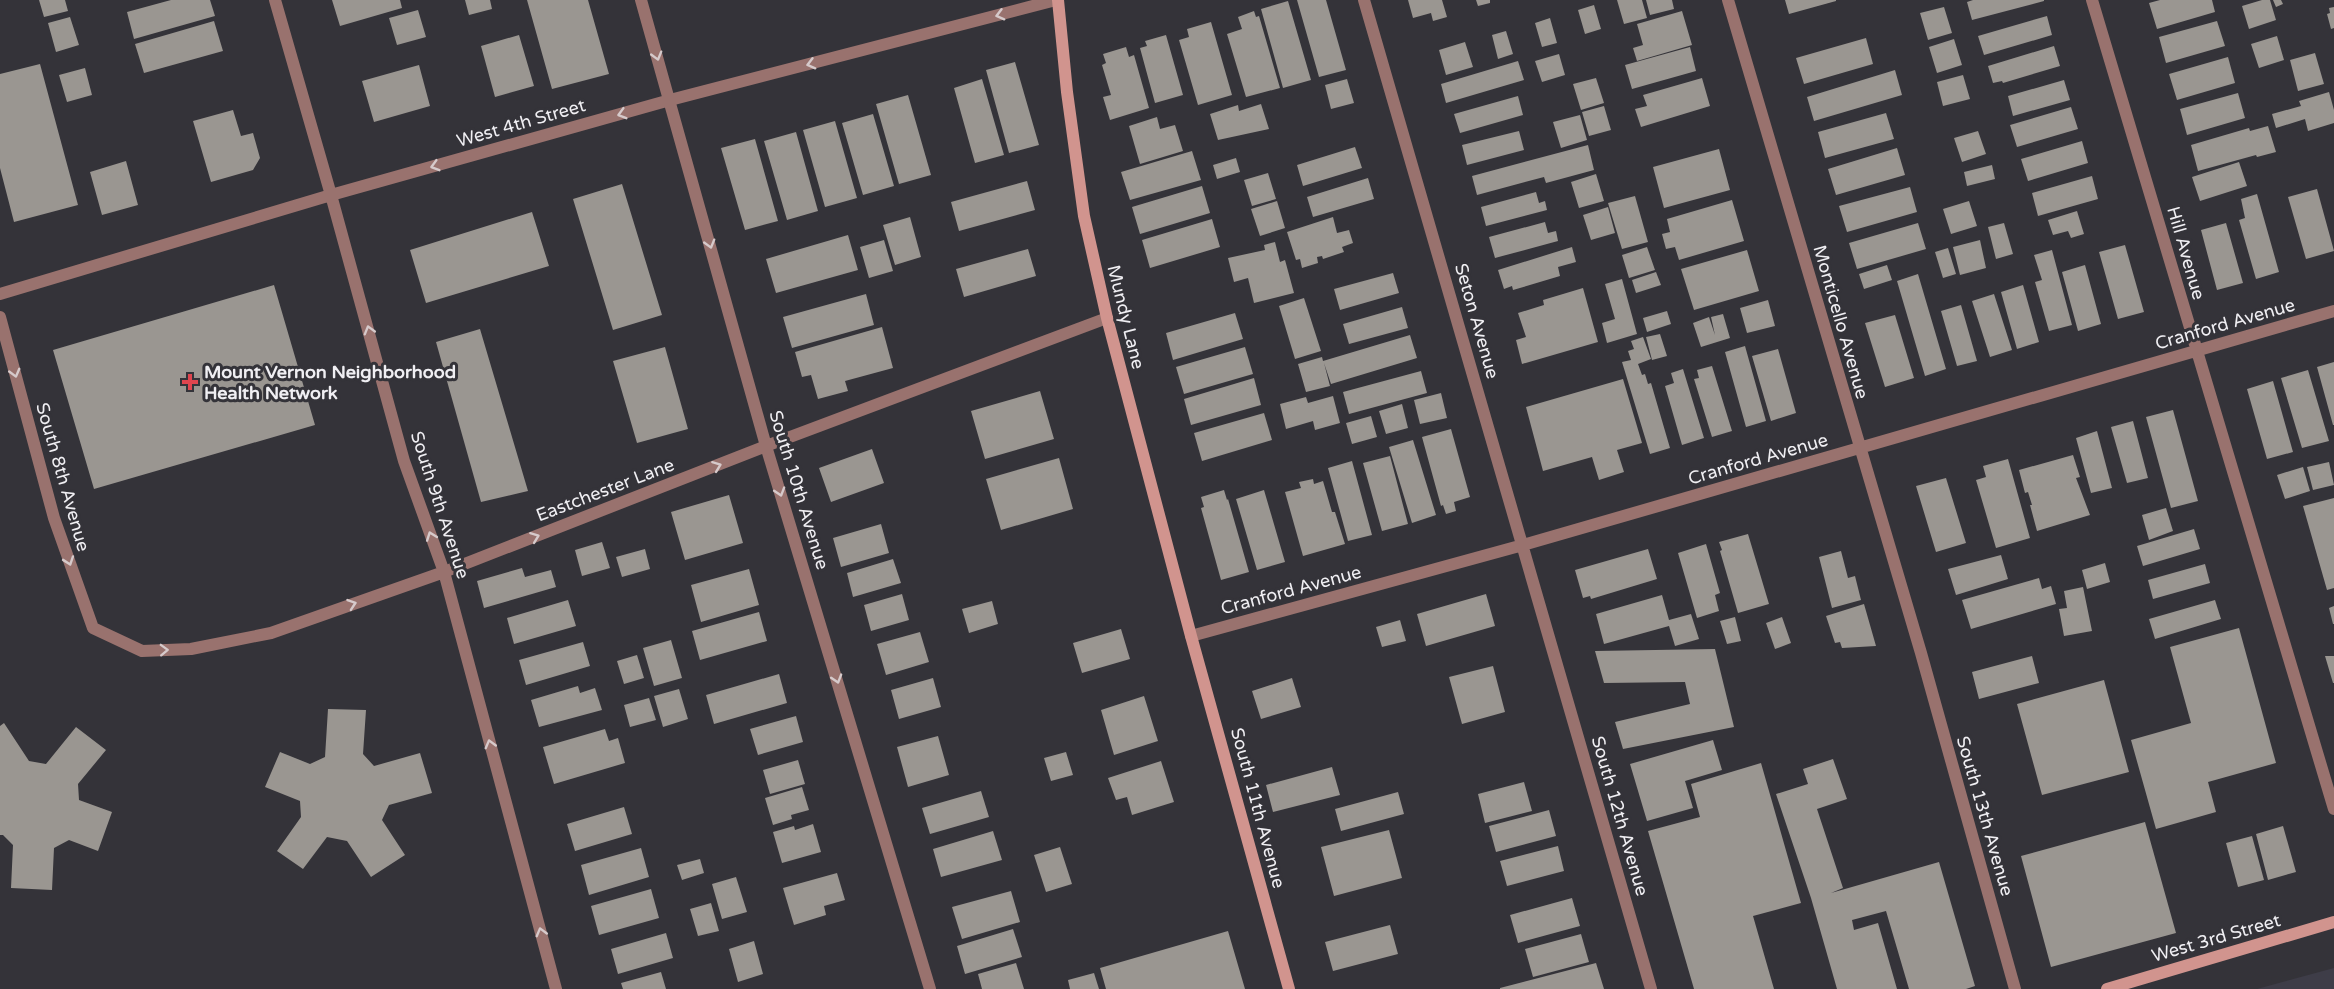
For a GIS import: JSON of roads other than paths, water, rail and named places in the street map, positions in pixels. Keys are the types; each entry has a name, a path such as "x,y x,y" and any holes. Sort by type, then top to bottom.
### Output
{"street":[{"name":"South 9th Avenue","path":"274,0 331,195 404,461 444,572 556,989"},
{"name":"South 10th Avenue","path":"641,0 766,447 930,989"},
{"name":"West 4th Street","path":"0,294 331,195 670,100 1057,0"},
{"name":"Mundy Lane","path":"1057,0 1084,216 1107,318 1191,636"},
{"name":"Seton Avenue","path":"1364,0 1554,653"},
{"name":"Monticello Avenue","path":"1728,0 1921,653"},
{"name":"Hill Avenue","path":"2092,0 2334,809"},
{"name":"Cranford Avenue","path":"1191,636 1523,545 2334,311"},
{"name":"South 8th Avenue","path":"0,317 54,518 93,628 109,635"},
{"name":"Eastchester Lane","path":"109,635 142,651 191,649 271,633 444,572 1107,318"},
{"name":"South 11th Avenue","path":"1191,636 1289,989"},
{"name":"South 12th Avenue","path":"1554,653 1651,989"},
{"name":"South 13th Avenue","path":"1921,653 2015,989"},
{"name":"West 3rd Street","path":"2107,989 2334,922"}],"place":[{"name":"Mount Vernon Neighborhood Health Network","path":"190,382"}]}
